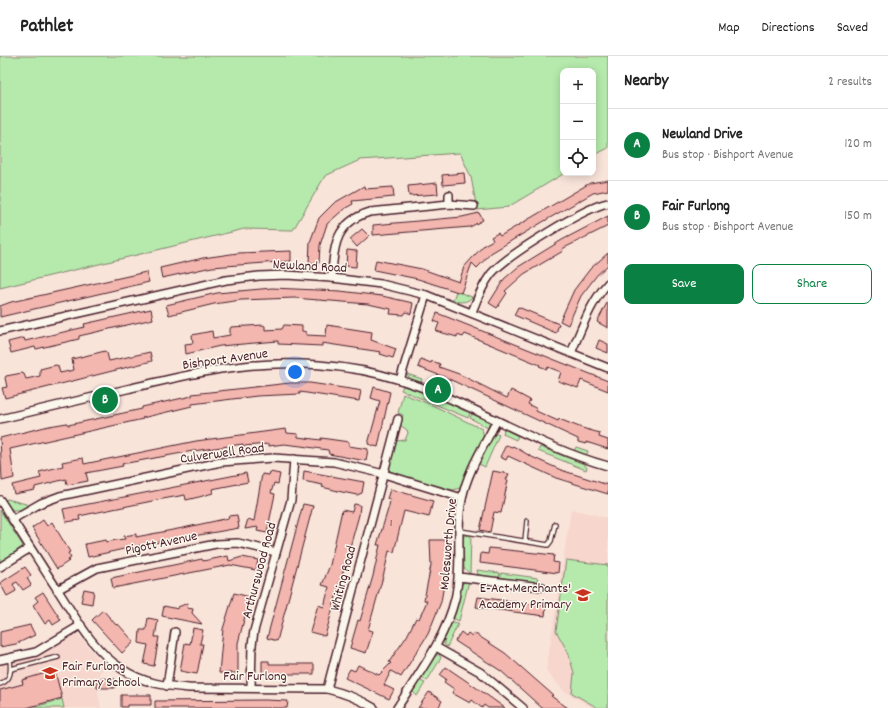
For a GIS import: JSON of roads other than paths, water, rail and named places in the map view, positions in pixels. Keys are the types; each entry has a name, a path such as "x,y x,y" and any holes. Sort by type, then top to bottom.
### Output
{"street":[{"path":"449,195 450,204"},
{"path":"472,312 481,290 491,275 503,262 588,210 608,203"},
{"path":"332,278 334,250 339,235 348,223 360,215 370,212 450,204 474,206"},
{"name":"Newland Road","path":"0,331 226,280 259,276 332,278 381,284 426,295 472,312 608,368"},
{"path":"571,353 590,307 608,283"},
{"path":"400,380 426,295"},
{"name":"Bishport Avenue","path":"0,419 192,374 236,367 280,364 317,366 359,370 400,380 451,400 564,452 608,466"},
{"name":"Whiting Road","path":"326,689 398,419"},
{"name":"Molesworth Drive","path":"397,708 436,647 455,600 459,577 462,498 472,471 496,422"},
{"name":"Culverwell Road","path":"12,520 41,502 60,496 221,462 273,458 334,462 384,474 462,498"},
{"name":"Arthurswood Road","path":"252,688 252,645 254,630 291,500 294,459"},
{"name":"Fair Furlong","path":"0,500 80,625 101,653 123,670 148,682 166,686 189,688 326,689 345,693 360,699 374,708"},
{"name":"Pigott Avenue","path":"57,590 96,568 216,544 238,543 276,552"},
{"path":"0,567 30,548"},
{"path":"459,577 542,587"},
{"path":"0,660 36,652 80,625"},
{"path":"166,686 175,632"},
{"path":"436,647 480,672 514,705 523,708"}],"lane":[{"path":"525,541 527,521"},
{"path":"460,531 548,544 551,541 554,524"},
{"path":"11,670 58,657"},
{"path":"0,684 7,680 11,670 10,659"}],"place":[{"name":"Newland Drive","path":"438,390"},
{"name":"Fair Furlong","path":"105,400"},
{"name":"E-Act Merchants' Academy Primary","path":"583,595"},
{"name":"Fair Furlong Primary School","path":"50,673"}]}
